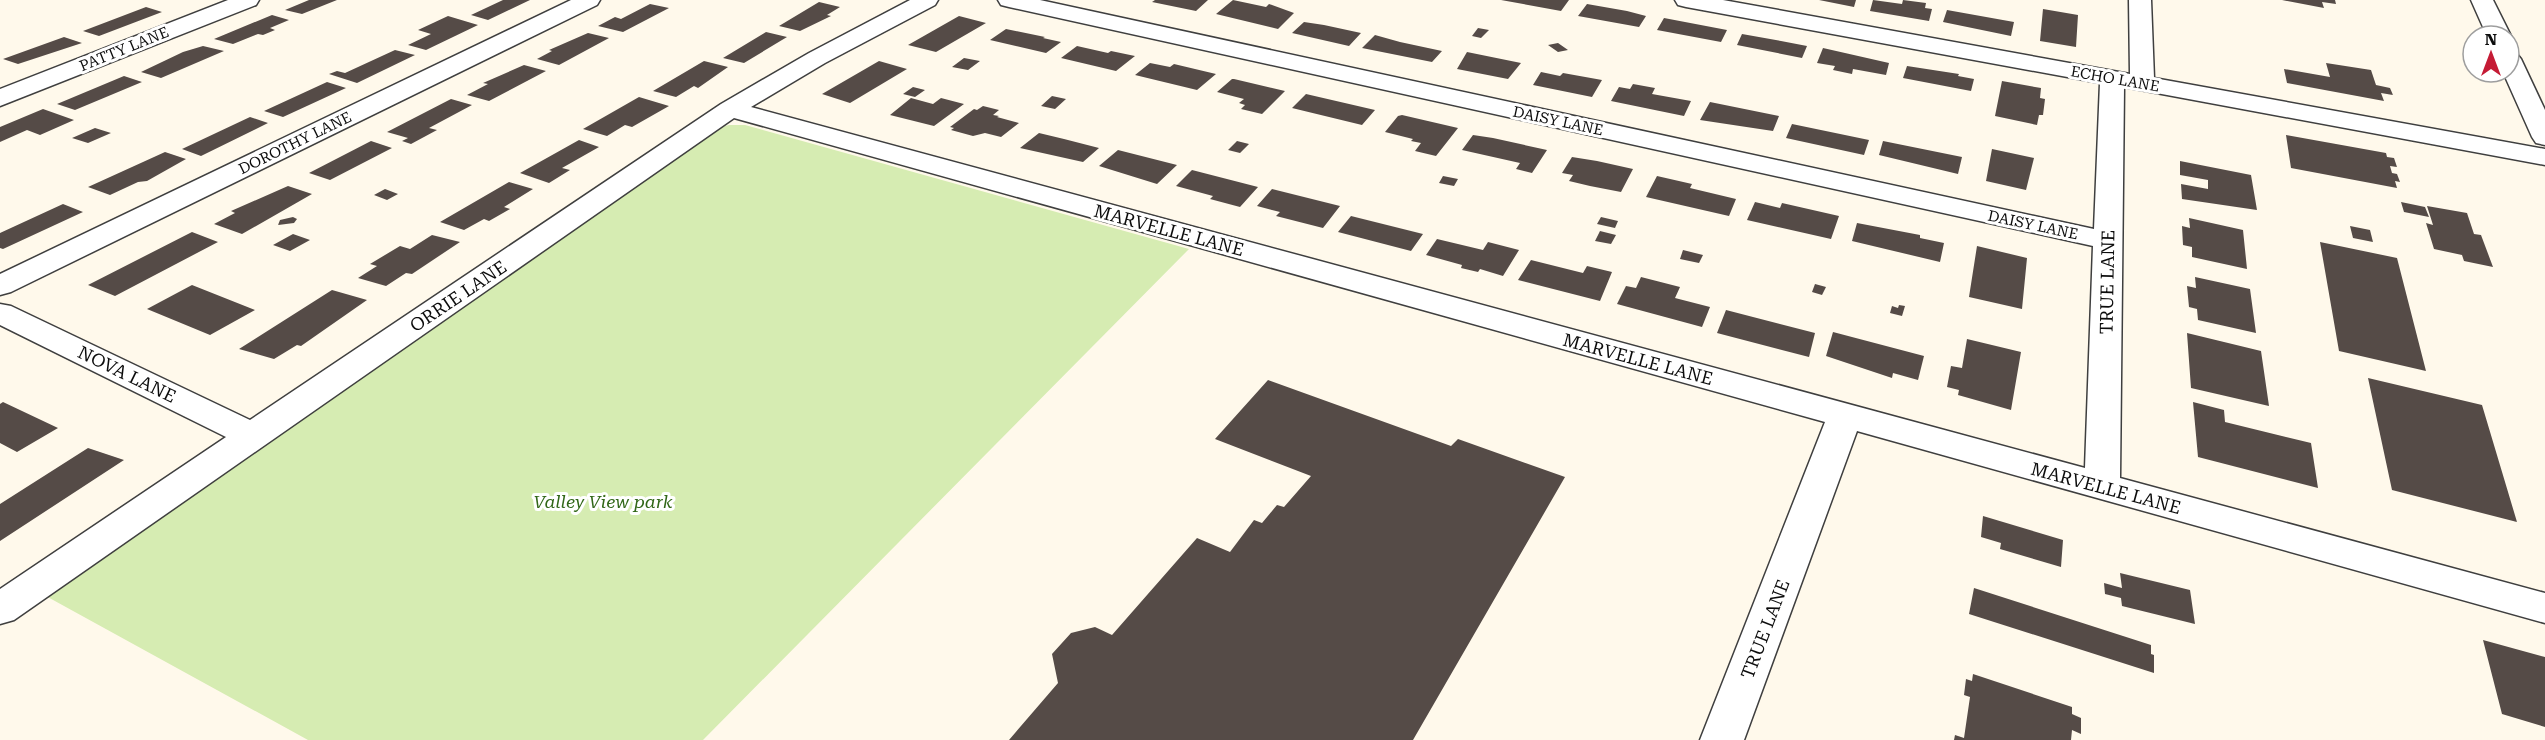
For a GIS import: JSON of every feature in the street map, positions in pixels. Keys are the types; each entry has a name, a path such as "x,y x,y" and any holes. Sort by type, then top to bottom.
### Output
{"street":[{"name":"PATTY LANE","path":"0,98 248,0"},
{"name":"DOROTHY LANE","path":"0,286 589,0"},
{"name":"ORRIE LANE","path":"0,609 730,110 817,58 927,0"},
{"name":"DAISY LANE","path":"1009,0 2108,242"},
{"name":"ECHO LANE","path":"1686,0 2545,157"},
{"path":"2140,0 2142,83"},
{"path":"2482,0 2493,24"},
{"name":"TRUE LANE","path":"2102,486 2112,78"},
{"path":"2521,84 2545,137"},
{"name":"MARVELLE LANE","path":"730,110 2545,608"},
{"name":"NOVA LANE","path":"0,313 254,436"},
{"name":"TRUE LANE","path":"1722,740 1845,416"}],"green space":[{"name":"Valley View park","path":"729,125 745,125 1189,249 703,740 308,740 44,595 261,449 715,129"}],"building":[{"path":"309,0 337,0 302,14 285,10"},
{"path":"503,0 530,0 488,20 471,15"},
{"path":"1155,0 1208,0 1196,11 1152,2"},
{"path":"1233,0 1266,7 1269,4 1294,13 1278,29 1216,14"},
{"path":"1501,0 1569,0 1561,11"},
{"path":"1819,0 1856,0 1854,7"},
{"path":"1873,0 1902,4 1903,0 1926,3 1925,8 1932,9 1929,21 1870,11"},
{"path":"2282,0 2335,0 2336,4 2322,2 2324,8"},
{"path":"819,2 840,7 827,15 831,16 800,31 779,26"},
{"path":"650,4 669,8 623,32 598,26 615,17 621,19"},
{"path":"1587,4 1646,16 1639,27 1578,16"},
{"path":"146,7 162,12 99,36 83,31"},
{"path":"2043,9 2078,15 2076,47 2040,41"},
{"path":"1947,10 2014,22 2011,36 1943,22"},
{"path":"272,15 289,20 270,28 275,30 233,44 214,39"},
{"path":"448,16 478,25 426,50 408,45 431,34 418,30"},
{"path":"959,16 986,23 936,52 908,45"},
{"path":"1664,18 1727,30 1721,42 1657,30"},
{"path":"1304,22 1361,33 1349,46 1292,33"},
{"path":"1478,28 1489,30 1481,38 1472,36"},
{"path":"1006,29 1061,42 1046,53 990,40"},
{"path":"766,32 787,37 744,63 723,58"},
{"path":"588,33 609,38 559,65 537,59 552,51 549,50"},
{"path":"1742,34 1807,46 1802,58 1737,45"},
{"path":"1375,35 1442,51 1432,62 1362,48"},
{"path":"64,37 82,43 18,64 3,59"},
{"path":"1558,43 1568,50 1558,52 1548,45"},
{"path":"203,46 224,51 161,78 141,72 183,52"},
{"path":"1077,46 1135,56 1116,71 1061,58"},
{"path":"1823,48 1889,63 1886,75 1853,69 1852,74 1833,70 1835,66 1817,63"},
{"path":"395,50 415,55 357,83 329,74 337,71 345,73"},
{"path":"1467,52 1521,63 1508,79 1457,69"},
{"path":"964,58 980,61 968,70 952,67"},
{"path":"704,61 728,67 698,88 694,86 676,97 653,91"},
{"path":"879,61 907,69 850,103 822,94"},
{"path":"1150,63 1170,67 1174,64 1216,74 1197,90 1135,75"},
{"path":"2326,63 2371,70 2376,85 2390,88 2393,95 2381,93 2384,101 2287,83 2284,69 2330,77"},
{"path":"524,65 546,71 489,101 467,95 488,84 483,83"},
{"path":"1907,66 1959,74 1958,76 1974,79 1971,91 1903,78"},
{"path":"1541,72 1560,76 1563,73 1602,80 1592,97 1533,85"},
{"path":"124,76 142,82 75,110 57,104"},
{"path":"1232,79 1285,91 1262,114 1241,109 1245,105 1239,103 1244,99 1217,92"},
{"path":"2002,81 2041,88 2040,98 2045,99 2043,115 2039,115 2037,125 1995,116"},
{"path":"327,82 346,88 283,117 264,111"},
{"path":"1633,84 1655,88 1652,94 1691,101 1684,116 1611,101 1619,87 1630,89"},
{"path":"913,87 925,90 915,97 903,94"},
{"path":"1306,94 1375,110 1362,125 1292,108"},
{"path":"1052,96 1066,99 1055,109 1041,106"},
{"path":"639,97 669,106 632,127 625,125 607,136 583,129"},
{"path":"911,98 933,104 941,98 964,104 934,126 890,115"},
{"path":"451,99 472,105 429,128 437,130 411,144 402,141 408,138 387,132"},
{"path":"1710,102 1779,116 1773,131 1700,120"},
{"path":"983,106 999,110 993,115 999,116 997,117 1019,123 1001,137 985,133 973,136 951,130 954,128 950,127 974,109 977,110"},
{"path":"43,109 74,120 40,135 27,130 0,142 0,127"},
{"path":"1398,116 1458,128 1436,156 1415,151 1421,143 1411,141 1413,139 1385,132"},
{"path":"250,117 268,123 201,156 182,149"},
{"path":"1792,124 1869,140 1864,155 1786,138"},
{"path":"95,128 111,133 88,143 72,138"},
{"path":"1039,133 1099,148 1083,162 1020,148"},
{"path":"1473,135 1547,150 1532,173 1516,169 1520,163 1462,150"},
{"path":"2286,135 2386,153 2387,157 2394,158 2397,167 2390,166 2392,173 2397,174 2400,182 2395,181 2397,188 2291,168"},
{"path":"579,140 599,147 562,168 570,170 549,183 520,173"},
{"path":"371,141 392,148 330,180 309,173"},
{"path":"1237,141 1249,144 1240,153 1228,150"},
{"path":"1883,141 1962,157 1958,174 1879,155"},
{"path":"1992,149 2034,158 2026,190 1986,181"},
{"path":"1118,150 1177,165 1157,184 1099,166"},
{"path":"165,152 186,159 147,181 138,182 110,195 88,187"},
{"path":"1572,157 1633,169 1621,192 1590,186 1569,181 1573,175 1562,173"},
{"path":"2180,161 2251,175 2257,210 2182,199 2181,184 2208,189 2208,180 2180,175"},
{"path":"1192,170 1258,187 1240,207 1210,199 1213,196 1176,186"},
{"path":"1443,176 1458,179 1454,186 1439,183"},
{"path":"1657,176 1692,184 1690,188 1736,199 1729,216 1646,197"},
{"path":"509,182 533,189 504,207 510,209 489,221 484,219 464,230 440,222"},
{"path":"288,186 312,194 242,234 214,224 235,213 231,211"},
{"path":"385,189 398,194 387,200 374,195"},
{"path":"1272,189 1340,206 1323,228 1276,216 1280,212 1257,206"},
{"path":"1755,202 1780,208 1782,203 1839,216 1831,239 1747,220"},
{"path":"2401,202 2425,207 2429,217 2404,212"},
{"path":"63,204 83,212 3,249 0,248 0,233"},
{"path":"2427,206 2467,213 2474,234 2481,235 2493,267 2464,261 2462,255 2434,249 2426,223 2433,225"},
{"path":"1351,216 1423,234 1411,251 1338,232"},
{"path":"293,217 297,219 294,223 278,225 280,220"},
{"path":"1601,217 1618,221 1615,228 1597,224"},
{"path":"2189,218 2243,230 2247,269 2192,257 2192,247 2183,245 2182,226 2190,228"},
{"path":"1857,223 1920,235 1920,238 1944,243 1940,262 1852,241"},
{"path":"2350,226 2370,230 2373,242 2353,238"},
{"path":"1600,231 1616,235 1611,244 1595,241"},
{"path":"192,232 218,242 115,296 88,285"},
{"path":"293,234 310,240 290,251 273,245"},
{"path":"432,235 460,242 412,274 406,273 386,286 358,278 377,266 370,264 400,246 410,249"},
{"path":"1437,239 1483,250 1488,242 1519,250 1503,276 1480,269 1478,272 1461,268 1462,265 1426,255"},
{"path":"2320,242 2397,258 2426,371 2339,351"},
{"path":"1977,246 2027,258 2022,309 1969,297"},
{"path":"1683,250 1703,255 1699,263 1680,259"},
{"path":"1531,260 1583,273 1587,266 1612,272 1600,301 1518,280"},
{"path":"1641,277 1680,287 1675,298 1710,307 1702,327 1617,304 1626,286 1636,288"},
{"path":"2195,277 2250,289 2256,333 2198,320 2197,309 2189,307 2187,286 2196,288"},
{"path":"1815,284 1826,287 1822,295 1812,292"},
{"path":"192,285 255,310 210,335 147,309"},
{"path":"332,290 367,300 301,346 297,345 274,359 239,349"},
{"path":"1899,305 1905,306 1902,316 1890,313 1892,306 1898,308"},
{"path":"1726,310 1815,333 1809,357 1717,333"},
{"path":"1833,332 1924,356 1918,380 1893,373 1892,378 1826,356"},
{"path":"2187,333 2261,351 2269,406 2191,388"},
{"path":"1967,339 2021,352 2011,410 1958,395 1959,390 1947,387 1951,366 1962,368"},
{"path":"2368,378 2482,405 2517,522 2392,490"},
{"path":"1268,380 1451,446 1458,439 1565,477 1413,740 1009,740 1058,683 1052,654 1071,633 1095,627 1112,635 1197,538 1230,552 1254,520 1262,523 1277,505 1284,507 1311,476 1215,439"},
{"path":"3,402 58,428 17,452 0,443 0,404"},
{"path":"2193,402 2224,410 2225,422 2311,443 2318,488 2198,457"},
{"path":"88,448 124,460 0,541 0,504"},
{"path":"1983,516 2063,540 2061,567 2000,549 2001,543 1981,537"},
{"path":"2120,573 2190,590 2195,624 2122,606 2121,598 2105,594 2104,583 2122,588"},
{"path":"1974,588 2151,645 2151,654 2154,655 2154,673 1969,614"},
{"path":"2483,640 2545,657 2545,727 2502,714"},
{"path":"1973,674 2072,707 2072,714 2081,718 2081,734 2072,730 2071,740 1954,740 1955,735 1964,738 1970,697 1964,695 1966,679 1972,681"}]}
